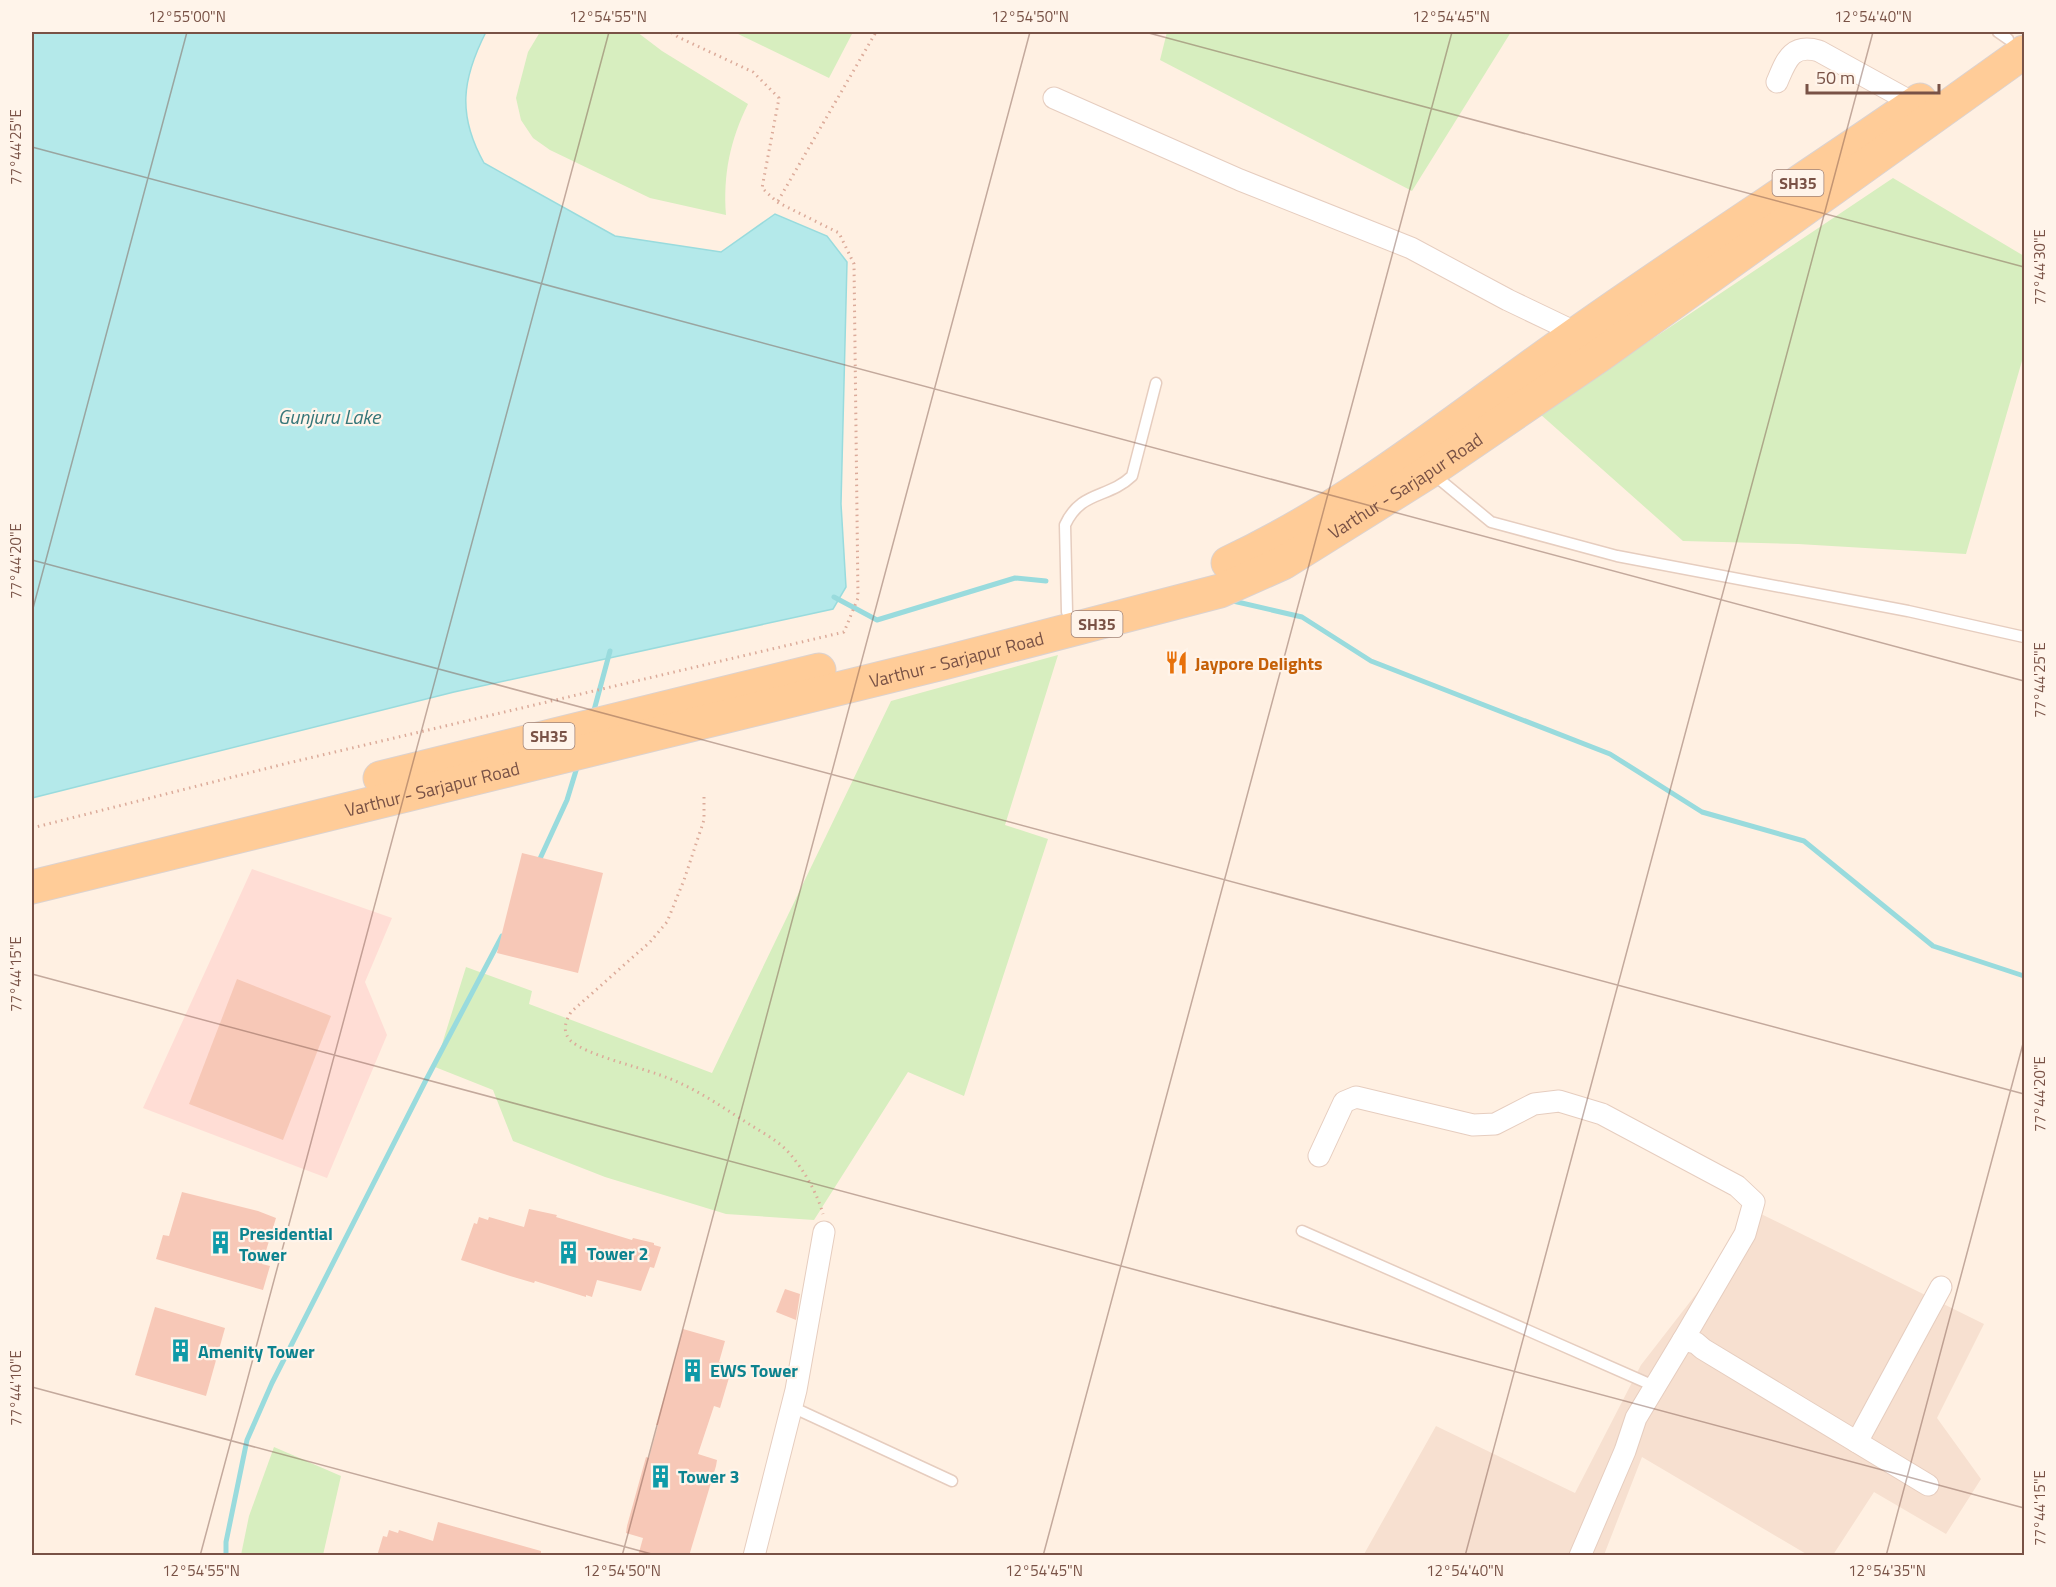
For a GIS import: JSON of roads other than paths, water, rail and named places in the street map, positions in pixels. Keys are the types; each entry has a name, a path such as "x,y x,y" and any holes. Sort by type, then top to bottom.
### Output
{"main road":[{"name":"Varthur - Sarjapur Road","path":"32,865 718,693 1067,612 1213,570 1269,544 1351,496 1577,333 2013,39"},
{"name":"Varthur - Sarjapur Road","path":"32,887 935,665 1220,591 1282,563 1430,471 1599,356 2013,39"}],"street":[{"path":"1777,82 1787,60 1796,51 1807,48 1819,51 1914,104"},
{"path":"1054,98 1240,180 1411,248 1508,300 1577,333"},
{"path":"1319,1156 1344,1102 1356,1097 1473,1125 1495,1124 1534,1104 1558,1101 1602,1114 1737,1186 1754,1202 1745,1234 1636,1418 1625,1451 1580,1556"},
{"path":"754,1556 792,1407 824,1232"},
{"path":"1857,1442 1941,1287"},
{"path":"1683,1340 1696,1343 1928,1485"}],"lane":[{"path":"1067,612 1065,525 1079,504 1125,482 1132,476 1156,383"},
{"path":"1430,471 1491,522 1617,556 1908,611 2025,637"},
{"path":"1302,1231 1654,1386"},
{"path":"792,1407 952,1481"}],"water":[{"name":"Gunjuru Lake","path":"32,32 486,32 472,66 466,97 466,113 470,129 475,146 484,163 615,236 721,252 775,214 827,236 847,262 841,504 846,587 833,609 454,692 32,798"}],"waterway":[{"path":"834,597 877,620 1015,578 1046,581"},
{"path":"1233,601 1302,617 1371,661 1610,754 1702,812 1804,841 1933,946 2024,976"},
{"path":"593,714 610,651"},
{"path":"538,863 567,800 578,764"},
{"path":"226,1556 226,1542 247,1440 272,1383 502,936"}],"place":[{"name":"Jaypore Delights","path":"1177,663"},
{"name":"Presidential Tower","path":"221,1243"},
{"name":"Tower 2","path":"569,1253"},
{"name":"Amenity Tower","path":"180,1351"},
{"name":"EWS Tower","path":"692,1370"},
{"name":"Tower 3","path":"660,1476"}]}
